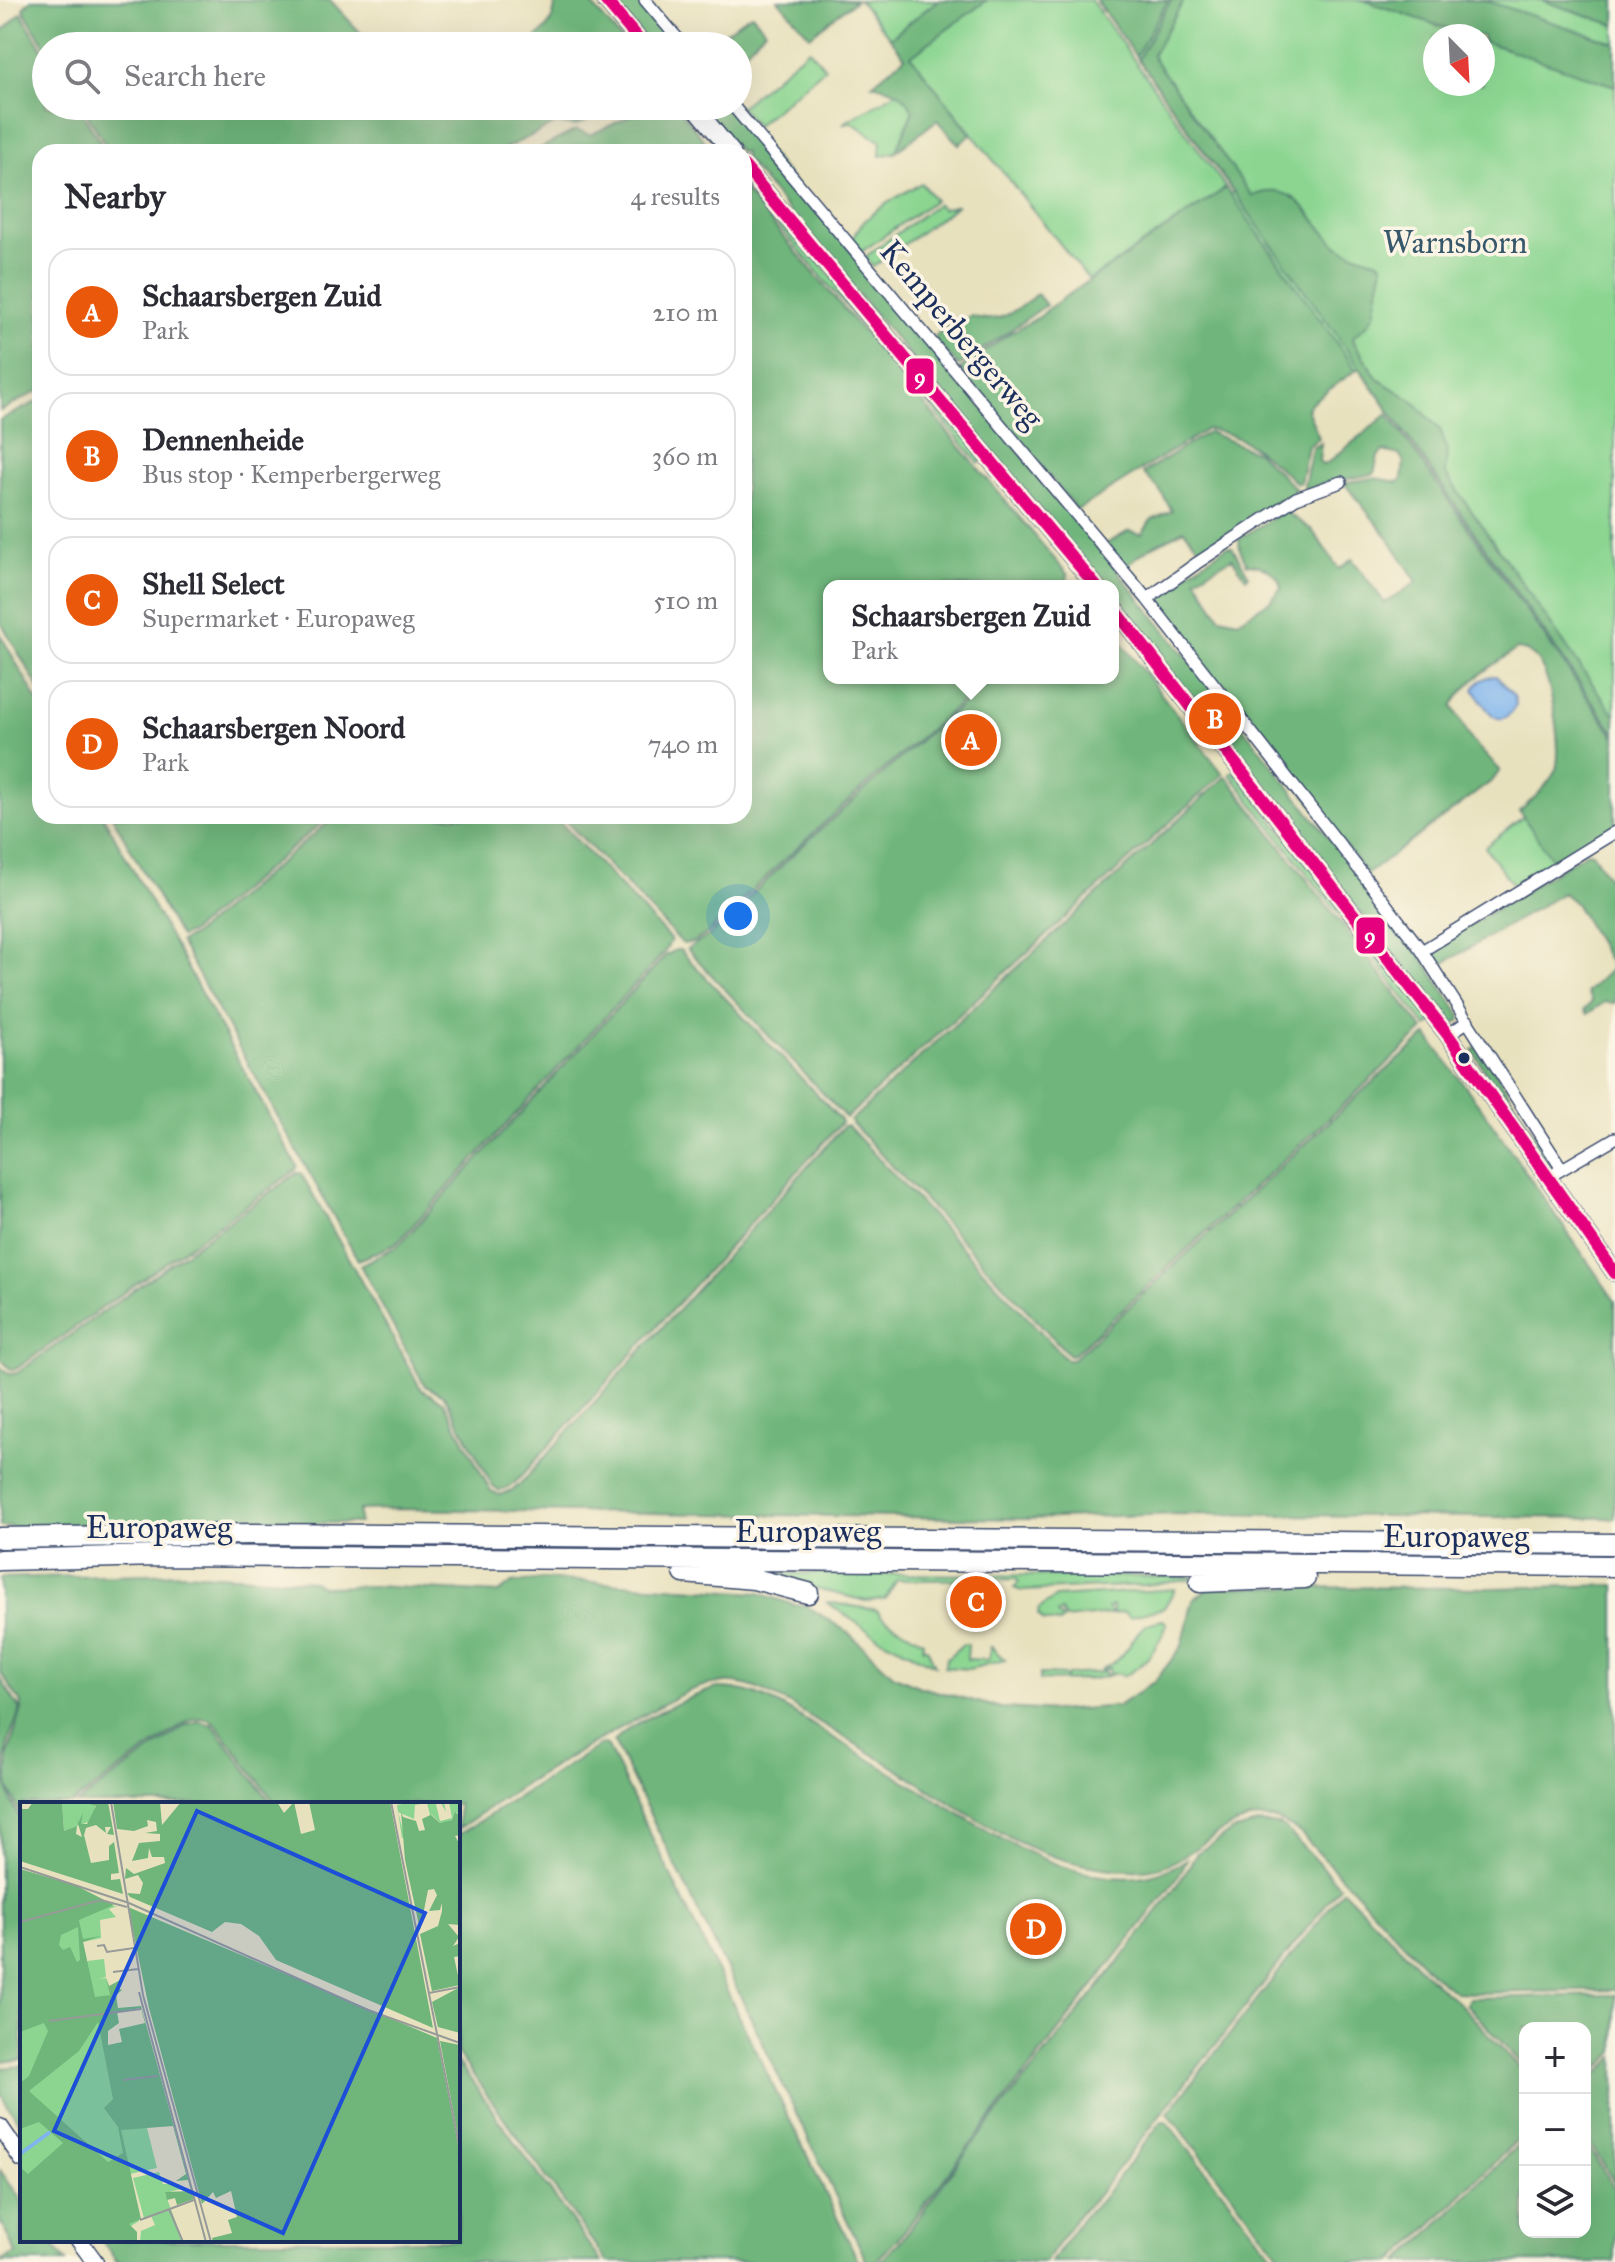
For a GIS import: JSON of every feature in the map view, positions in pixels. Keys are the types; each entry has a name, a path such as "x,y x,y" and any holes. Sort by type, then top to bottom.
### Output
{"highway":[{"name":"Europaweg","path":"0,1538 268,1534 1615,1544"},
{"name":"Europaweg","path":"0,1560 158,1556 1615,1566"},
{"path":"448,1559 539,1567 699,1573 754,1579 808,1593"},
{"path":"1200,1582 1465,1577 1564,1567"}],"main road":[{"path":"605,0 632,32"},
{"path":"706,120 725,144"},
{"name":"Kemperbergerweg","path":"752,176 1091,580"},
{"name":"Kemperbergerweg","path":"1119,615 1555,1173 1615,1273"},
{"path":"0,2127 20,2156"},
{"path":"80,2242 95,2262"}],"street":[{"path":"645,0 672,32"},
{"name":"Kemperbergerweg","path":"745,120 1147,599 1422,951 1468,1021 1555,1173"},
{"path":"1147,599 1296,498 1341,482"},
{"path":"1422,951 1615,832"},
{"path":"1448,1035 1468,1021"},
{"path":"1555,1173 1615,1138"}],"green space":[{"path":"31,0 330,0 360,32 36,32 23,8"},
{"path":"555,0 588,0 615,32 542,32 555,9"},
{"path":"612,0 640,0 667,32 639,32"},
{"path":"778,0 856,0 810,36"},
{"path":"859,0 939,0 890,38"},
{"path":"938,0 987,0 911,56 971,134 959,145 937,120 896,152 913,111 897,92 872,84 905,57 890,38"},
{"path":"987,0 1091,0 1226,188 1089,280 910,56"},
{"name":"Warnsborn","path":"1096,0 1615,0 1615,734 1359,368 1310,402 1093,286 1233,192"},
{"path":"1096,0 1168,0 1136,56"},
{"path":"1171,0 1184,0 1152,56 1252,196 1281,192 1291,197 1337,245 1383,265 1374,314 1353,337 1354,342 1378,379 1413,401 1441,431 1447,452 1445,473 1615,716 1615,734 1333,330 1138,59"},
{"path":"1363,0 1484,0 1615,43 1615,86 1495,45 1495,24 1434,24"},
{"path":"1541,0 1615,0 1615,25 1544,1"},
{"path":"21,13 32,32 32,120 87,120 101,144 32,144 32,394 0,411 0,34"},
{"path":"752,14 765,30 752,44 752,32 725,32"},
{"path":"809,49 825,68 756,126 751,120 752,97"},
{"path":"899,91 913,111 896,152 880,156 881,142 851,122 842,124"},
{"path":"91,120 588,120 575,126 558,123 514,144 105,144"},
{"path":"622,120 688,120 707,144 549,144 576,130 590,135"},
{"path":"713,120 742,120 1075,518 1226,706 1214,716 1187,692 1119,607 1119,580 1098,580 752,168 752,144 732,144"},
{"path":"752,183 984,459 979,463 752,194"},
{"path":"921,183 935,200 861,252 853,241 862,224"},
{"path":"1226,188 1356,370 1307,409 1319,438 1308,446 1300,482 1297,483 1246,443 1207,429 1077,510 960,369"},
{"path":"752,200 1068,575 1067,580 823,580 823,684 983,684 847,802 709,932 694,942 683,944 569,824 752,824"},
{"path":"937,204 942,209 958,205 873,267 865,257"},
{"path":"1037,294 1046,305 958,366 935,340 935,336 959,317 999,318"},
{"path":"32,404 32,676 0,621 0,420"},
{"path":"1388,414 1615,737 1615,829 1556,865 1519,811 1550,780 1558,760 1557,732 1549,687 1541,666 1531,654 1517,649 1507,655 1473,681 1452,706 1472,741 1500,770 1493,780 1367,874 1155,604 1155,595 1226,547 1232,547 1249,576 1246,578 1232,558 1196,578 1220,617 1238,621 1271,600 1281,588 1280,583 1269,570 1247,564 1240,550 1239,539 1282,512 1312,530 1339,569 1352,559 1385,603 1417,582 1387,536 1344,483 1374,478 1398,482 1402,479 1404,462 1400,455 1383,451 1378,456 1374,474 1305,490 1304,486 1312,448 1321,443 1319,461 1322,465 1326,464"},
{"path":"1208,432 1257,452 1295,488 1292,497 1205,555 1184,530 1149,548 1124,567 1106,544 1129,531 1142,534 1151,520 1172,511 1159,489 1143,473"},
{"path":"0,634 32,691 32,824 107,824 297,1166 296,1170 16,1369 11,1370 0,1358"},
{"path":"1119,640 1223,774 846,1118 687,949 710,935 799,849 988,684 1119,684"},
{"path":"1227,707 1419,953 1461,1016 1460,1021 1449,1025 1237,755 1215,717"},
{"path":"1234,771 1433,1022 1427,1027 1230,774"},
{"path":"1225,777 1424,1030 1074,1354 1069,1355 850,1121"},
{"path":"1524,816 1556,865 1517,891 1485,847"},
{"path":"116,824 320,824 190,933 180,937"},
{"path":"326,824 562,824 671,940 664,953 396,1244 358,1260 180,942 192,936"},
{"path":"1587,852 1592,853 1615,888 1615,1003 1605,1002 1587,1014 1584,1010 1592,1002 1587,992 1610,970 1611,965 1575,903 1563,893 1437,967 1428,954 1430,950"},
{"path":"680,950 841,1123 518,1480 499,1491 493,1487 447,1400 425,1386 360,1265 398,1246 666,955"},
{"path":"1427,1035 1615,1301 1615,1518 1180,1514 1025,1519 395,1509 359,1510 359,1523 0,1527 0,1367 10,1374 17,1373 297,1173 301,1173 421,1389 444,1402 490,1490 499,1495 512,1491 527,1477 844,1126 848,1126 1067,1360 1072,1360"},
{"path":"1479,1045 1552,1166 1546,1165 1496,1092 1473,1050"},
{"path":"185,1573 313,1581 322,1587 373,1586 499,1593 512,1583 543,1579 759,1593 795,1605 805,1605 849,1633 893,1675 920,1687 1001,1708 1057,1711 1118,1706 1155,1681 1182,1646 1193,1600 1206,1590 1228,1587 1615,1585 1615,1990 1456,1992 1434,1976 1301,1834 1284,1823 1268,1818 1237,1824 1177,1860 1149,1869 1100,1868 1044,1853 992,1828 786,1702 755,1688 731,1683 712,1684 674,1698 551,1768 460,1828 460,1802 274,1802 215,1723 200,1718 185,1723 74,1802 20,1802 20,1812 7,1779 8,1754 22,1709 0,1672 0,1578"},
{"path":"751,1573 1197,1579 1145,1585 1022,1591 1014,1588 1019,1582 1016,1579 897,1580 885,1599 866,1601"},
{"path":"1175,1589 1164,1608 1130,1617 1123,1612 1113,1614 1113,1606 1108,1608 1112,1614 1065,1619 1061,1611 1057,1614 1063,1620 1059,1623 1044,1621 1038,1615 1039,1609 1056,1597"},
{"path":"826,1602 877,1610 882,1617 923,1641 923,1648 927,1648 935,1665 879,1638"},
{"path":"1163,1620 1167,1624 1150,1655 1123,1676 1116,1673 1107,1676 1068,1681 1039,1680 1040,1674 1064,1675 1065,1678 1068,1675 1110,1674 1109,1668 1100,1671 1123,1655 1145,1626"},
{"path":"963,1644 968,1644 967,1659 988,1660 991,1647 1005,1660 969,1669 944,1667 947,1658"},
{"path":"0,1678 20,1709 6,1751 5,1772 8,1792 20,1817 20,2060 0,2062"},
{"path":"718,1688 748,1692 776,1703 991,1833 1056,1864 1090,1874 1124,1878 1156,1873 1187,1859 1179,1875 900,2236 875,2262 867,2262 739,1993 614,1742 646,1719"},
{"path":"199,1721 213,1725 271,1802 79,1802 186,1725"},
{"path":"602,1744 607,1745 859,2262 607,2262 460,2057 460,1834"},
{"path":"1260,1823 1286,1829 1340,1886 1096,2197 1079,2214 1045,2262 880,2262 903,2238 968,2150 1119,1962 1197,1853 1232,1831"},
{"path":"1343,1890 1462,2006 1519,2067 1519,2138 1393,2262 1285,2262 1168,2113"},
{"path":"1615,1995 1615,2052 1591,2075 1591,2022 1519,2022 1519,2061 1466,2004 1469,1998"},
{"path":"1615,2057 1615,2183 1591,2145 1591,2080"},
{"path":"460,2065 601,2262 117,2262 103,2242 460,2242"},
{"path":"20,2066 20,2123 0,2094 0,2068"},
{"path":"1162,2121 1166,2121 1278,2262 1051,2262 1083,2217 1100,2201"},
{"path":"1519,2144 1519,2238 1591,2238 1591,2151 1615,2189 1615,2262 1399,2262"},
{"path":"0,2170 20,2198 20,2242 51,2242 66,2262 0,2262 16,2253 0,2221"}],"water":[{"path":"1496,676 1514,696 1516,705 1504,718 1492,715 1474,689 1483,679"}],"transit line":[{"name":"9","path":"605,0 632,32"},
{"name":"9","path":"752,176 1091,580"},
{"name":"9","path":"1119,615 1448,1035 1615,1273"}],"place":[{"name":"Dennenheide","path":"1215,719"},
{"name":"Schaarsbergen Zuid","path":"971,740"},
{"name":"Shell Select","path":"976,1602"},
{"name":"Schaarsbergen Noord","path":"1036,1929"}]}
